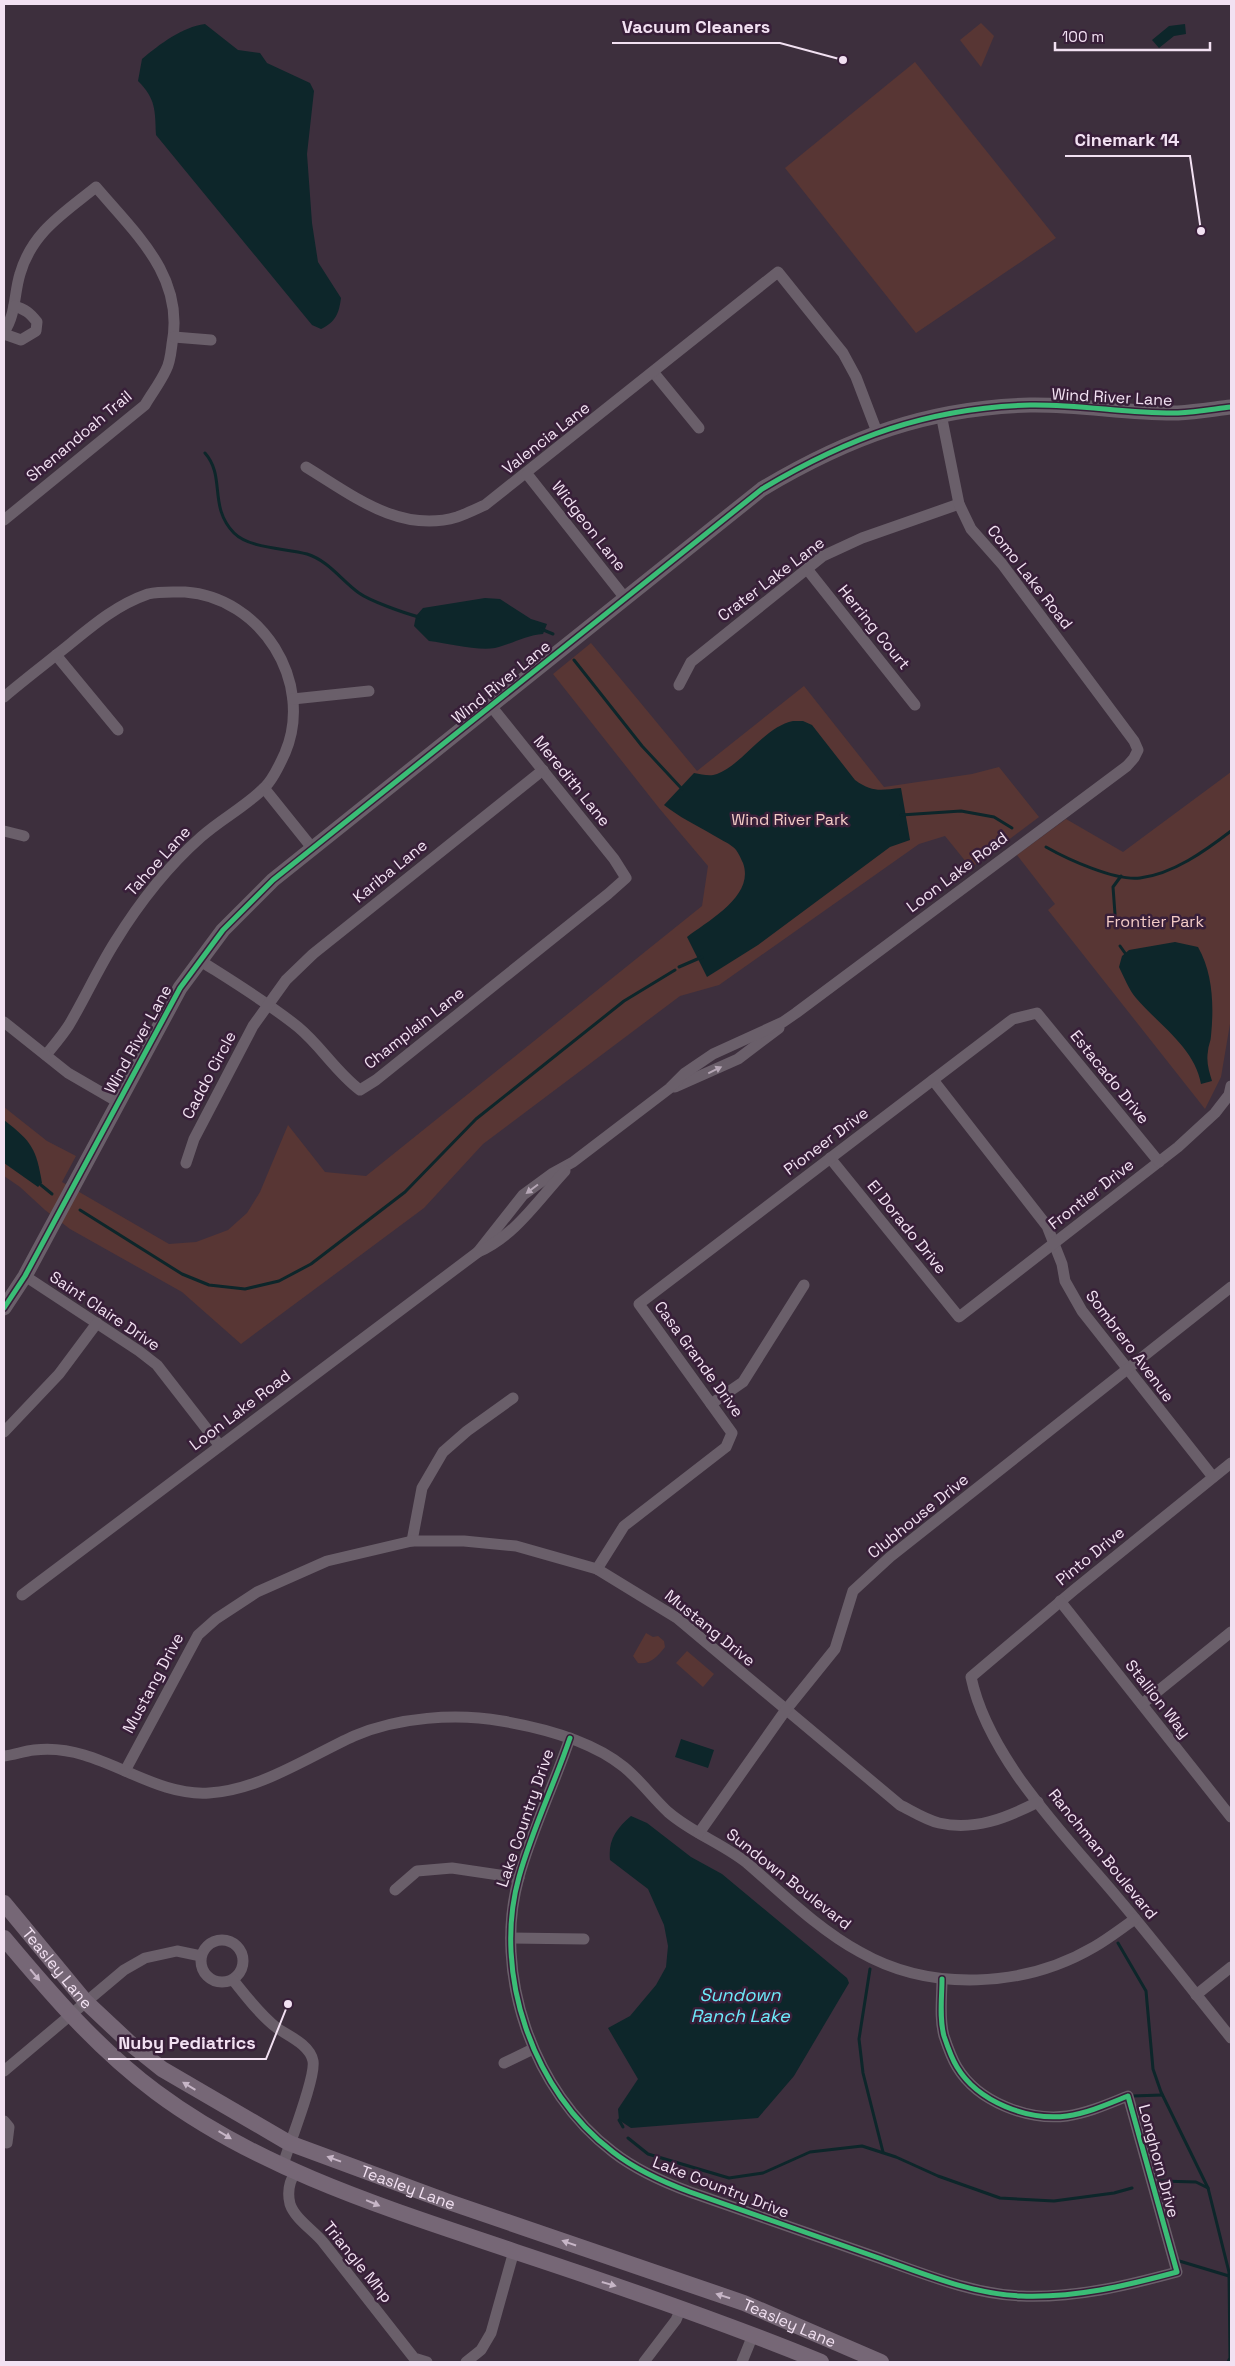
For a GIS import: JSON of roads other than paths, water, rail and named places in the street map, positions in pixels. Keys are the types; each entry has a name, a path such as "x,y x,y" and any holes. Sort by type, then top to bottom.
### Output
{"main road":[{"name":"Teasley Lane","path":"4,1903 86,2001 162,2070 289,2143 446,2200 744,2303 881,2362"},
{"name":"Teasley Lane","path":"4,1938 69,2015 114,2058 156,2092 235,2142 384,2208 681,2308 821,2362"}],"street":[{"name":"Shenandoah Trail","path":"4,520 144,405 158,387 167,369 176,324 171,293 164,272 153,254 96,187 41,232 32,244 20,274 14,306"},
{"name":"Valencia Lane","path":"306,467 369,506 390,516 409,521 456,517 485,506 654,373 778,272 843,353 856,377 877,432"},
{"path":"14,306 25,308 37,322 36,331 22,340 4,333 7,320 14,306"},
{"path":"174,337 211,340"},
{"path":"654,373 698,428"},
{"name":"Wind River Lane","path":"4,1308 25,1276 161,1021 199,960 223,930 273,880 762,489 829,452 877,432 941,414 1031,405 1178,413 1231,407"},
{"name":"Como Lake Road","path":"941,414 959,504 971,528 1002,564 1134,741"},
{"name":"Widgeon Lane","path":"527,474 625,598"},
{"name":"Crater Lake Lane","path":"679,685 691,662 824,556 841,546 959,504"},
{"name":"Herring Court","path":"807,569 916,705"},
{"name":"Tahoe Lane","path":"4,697 103,617 126,602 151,593 173,592 196,593 213,597 230,605 260,628 273,644 284,664 290,681 293,699 293,722 290,736 284,753 264,788 202,836 142,900 114,943 68,1026 46,1055"},
{"path":"56,655 118,730"},
{"path":"293,699 369,690"},
{"name":"Meredith Lane","path":"491,706 614,860 626,878"},
{"name":"Loon Lake Road","path":"22,1595 478,1252 523,1196 553,1173 573,1162 670,1088 685,1073 713,1054 783,1022 1127,766 1138,750 1134,741"},
{"name":"Kariba Lane","path":"266,1006 286,980 313,954 543,770"},
{"path":"264,788 313,849"},
{"path":"4,831 24,836"},
{"name":"Champlain Lane","path":"199,960 298,1027 322,1050 344,1078 360,1090 383,1074 626,878"},
{"name":"Caddo Circle","path":"186,1163 194,1139 266,1006"},
{"name":"Pioneer Drive","path":"639,1304 1013,1019 1037,1013"},
{"name":"Estacado Drive","path":"1037,1013 1159,1162"},
{"path":"4,1022 87,1086 118,1102"},
{"name":"Sombrero Avenue","path":"933,1080 1047,1226 1062,1264 1065,1281 1071,1295 1127,1370 1213,1477"},
{"name":"Frontier Drive","path":"959,1318 1159,1162 1215,1113 1229,1095 1231,1086"},
{"name":"El Dorado Drive","path":"830,1158 959,1318"},
{"name":"Saint Claire Drive","path":"25,1276 157,1365 220,1446"},
{"path":"711,1404 743,1382 804,1285"},
{"name":"Clubhouse Drive","path":"699,1834 785,1711 835,1649 854,1591 890,1557 1231,1287"},
{"name":"Casa Grande Drive","path":"597,1569 613,1540 624,1526 726,1448 732,1433 639,1304"},
{"path":"4,1432 59,1374 97,1323"},
{"path":"412,1541 422,1488 444,1452 467,1431 513,1398"},
{"name":"Pinto Drive","path":"971,1678 1060,1601 1231,1463"},
{"name":"Mustang Drive","path":"124,1771 198,1635 216,1619 257,1592 327,1560 412,1541 464,1541 516,1546 597,1569 677,1618 785,1711 900,1805 938,1823 975,1826 1006,1817 1038,1802"},
{"name":"Stallion Way","path":"1060,1601 1231,1816"},
{"path":"1142,1704 1231,1632"},
{"name":"Ranchman Boulevard","path":"971,1678 976,1698 991,1732 1038,1802 1231,2038"},
{"name":"Sundown Boulevard","path":"6,1758 34,1750 67,1751 84,1754 124,1771 190,1793 231,1791 254,1783 367,1731 407,1722 464,1717 526,1726 570,1738 603,1752 624,1767 669,1813 699,1834 724,1846 827,1931 857,1951 880,1963 911,1974 942,1979 982,1980 1012,1976 1060,1964 1094,1948 1135,1919"},
{"name":"Lake Country Drive","path":"570,1738 519,1878 513,1906 512,1938 517,1999 533,2049 557,2092 590,2132 613,2152 657,2179 929,2276 986,2292 1019,2296 1046,2296 1105,2291 1177,2272"},
{"path":"1222,1805 1231,1797"},
{"path":"395,1890 416,1871 452,1868 519,1878"},
{"path":"512,1938 584,1939"},
{"path":"228,1940 238,1946 243,1960 242,1968 233,1980 222,1983 208,1977 200,1964 201,1956 211,1943 228,1940"},
{"path":"4,2071 124,1970 145,1958 177,1951 201,1956"},
{"path":"1196,1995 1231,1967"},
{"name":"Longhorn Drive","path":"942,1979 944,2035 957,2068 978,2091 994,2101 1020,2112 1054,2117 1084,2113 1128,2096 1177,2272"},
{"name":"Triangle Mhp","path":"233,1980 257,2009 276,2027 301,2044 309,2052 313,2061 312,2077 289,2143 290,2204 298,2216 321,2240 414,2358 428,2362"},
{"path":"504,2063 533,2049"},
{"path":"4,2121 9,2127 7,2143"},
{"path":"466,2362 481,2350 491,2333 514,2251"},
{"path":"644,2362 676,2320 681,2308"},
{"path":"742,2362 753,2335"}],"water":[{"path":"205,24 238,50 260,53 267,63 310,83 314,91 307,154 312,223 318,262 341,298 336,316 321,329 312,325 156,135 151,99 138,81 142,59 180,32"},
{"path":"1185,24 1186,34 1174,36 1159,48 1152,40 1169,26"},
{"path":"485,598 500,599 531,619 547,624 543,634 488,649 429,641 414,626 416,616 423,608"},
{"path":"793,721 803,721 812,725 855,780 861,784 877,790 901,788 910,840 890,847 758,945 707,977 687,937 718,915 736,896 742,886 745,875 743,863 738,852 731,845 664,805 694,773 717,774 735,763 772,731"},
{"path":"1175,942 1198,947 1207,968 1211,990 1212,1013 1211,1038 1207,1059 1212,1081 1201,1084 1197,1071 1184,1048 1136,998 1119,967 1122,956 1129,950"},
{"path":"4,1120 27,1140 35,1153 42,1183 38,1187 4,1163"},
{"path":"681,1739 714,1750 708,1768 675,1757"},
{"name":"Sundown Ranch Lake","path":"631,1816 647,1823 691,1857 722,1874 847,1978 849,1983 794,2076 758,2118 631,2128 619,2120 618,2109 638,2079 608,2028 630,2016 656,1985 666,1967 668,1946 664,1925 648,1889 610,1860 610,1847 614,1835"}],"waterway":[{"path":"205,453 215,472 221,512 226,523 234,533 249,542 259,545 315,557 364,596 419,617"},
{"path":"541,629 553,634"},
{"path":"574,660 642,746 682,789"},
{"path":"901,815 961,811 994,817 1012,828"},
{"path":"1046,847 1078,863 1105,873 1140,878 1164,872 1188,861 1231,831"},
{"path":"1115,914 1113,887 1121,876"},
{"path":"1120,946 1125,953"},
{"path":"679,967 702,957"},
{"path":"80,1210 182,1274 209,1285 245,1289 279,1281 311,1264 405,1192 476,1119 624,1001 675,970"},
{"path":"41,1185 52,1194"},
{"path":"1118,1943 1146,1991 1153,2069 1161,2092 1208,2188 1229,2272 1230,2358 1228,2362"},
{"path":"870,1969 859,2039 863,2073 883,2152"},
{"path":"1132,2096 1162,2095"},
{"path":"619,2120 623,2127"},
{"path":"628,2138 648,2154 729,2178 763,2173 810,2152 862,2146 896,2157 938,2176 1000,2198 1054,2201 1114,2193 1132,2188"},
{"path":"1160,2181 1196,2182 1208,2188"},
{"path":"1176,2260 1229,2276"}],"place":[{"name":"Vacuum Cleaners","path":"843,60"},
{"name":"Cinemark 14","path":"1201,231"},
{"name":"Nuby Pediatrics","path":"288,2004"}],"park label":[{"name":"Wind River Park","path":"790,819"},
{"name":"Frontier Park","path":"1155,921"}]}
